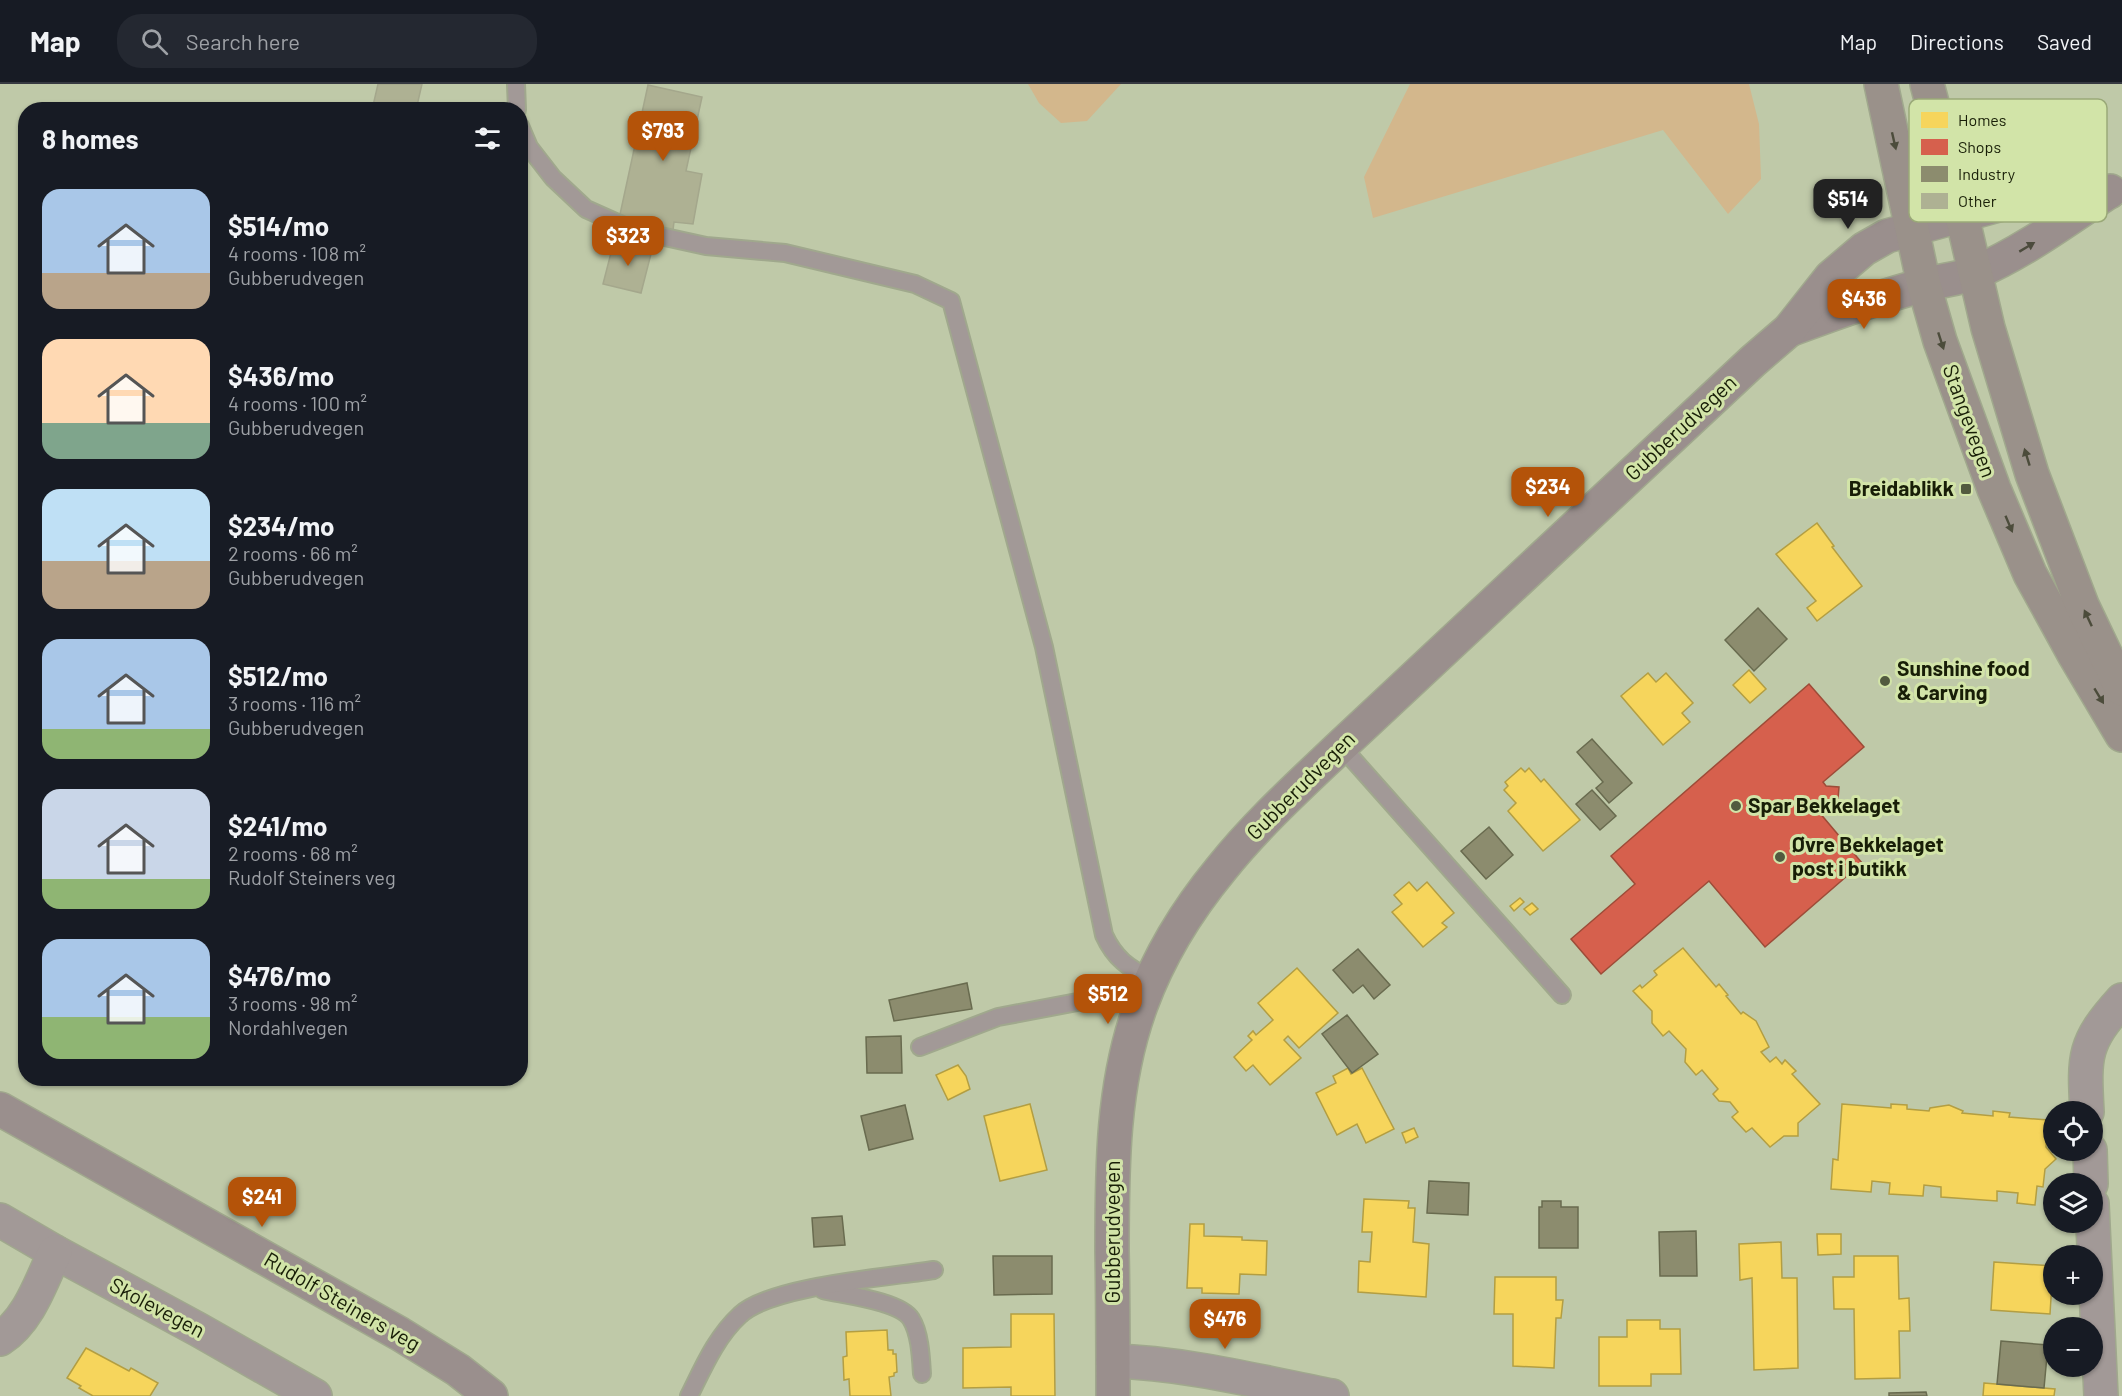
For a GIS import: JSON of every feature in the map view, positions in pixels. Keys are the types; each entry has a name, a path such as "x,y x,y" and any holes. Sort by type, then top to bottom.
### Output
{"main road":[{"name":"Stangevegen","path":"1881,84 1909,207"},
{"name":"Stangevegen","path":"1927,84 1931,99"},
{"name":"Stangevegen","path":"1912,222 1924,285 1940,341 1990,479 2030,574 2122,735"},
{"name":"Gubberudvegen","path":"1113,1396 1113,1162 1120,1087 1127,1053 1146,993 1175,935 1221,868 1341,746 1789,330 1831,277 1864,249 1887,236 1940,222"},
{"name":"Stangevegen","path":"1963,222 1988,328 2032,474 2082,604 2122,689"},
{"name":"Gubberudvegen","path":"1789,330 1849,308 1924,285 1974,273 2017,253 2067,222"},
{"name":"Rudolf Steiners veg","path":"0,1109 400,1334 458,1370 491,1396"}],"street":[{"path":"2087,1101 2086,1073 2089,1045 2106,1018 2122,1000"},
{"name":"Skolevegen","path":"0,1220 315,1396"},
{"path":"2093,1233 2101,1396"},
{"path":"0,1339 8,1334 34,1299 55,1252"},
{"path":"1113,1361 1178,1367 1332,1396"}],"lane":[{"path":"516,84 517,102"},
{"path":"528,145 553,178 586,209 633,230 706,246 786,253 915,284 951,301 1044,647 1104,935 1112,951 1128,967 1146,993 1112,999 1093,999 998,1017 920,1047"},
{"path":"1341,746 1365,770 1562,995"},
{"path":"689,1396 715,1345 741,1313 768,1298 814,1288 934,1270"},
{"path":"814,1288 896,1306 911,1318 920,1345 922,1374"}],"shaded area":[{"path":"1028,84 1121,84 1087,121 1061,123 1039,103"},
{"path":"1410,84 1749,84 1759,124 1761,179 1728,214 1663,130 1373,218 1364,177"}],"building: Homes":[{"path":"1817,523 1862,586 1817,621 1807,608 1816,601 1776,554"},
{"path":"1749,670 1766,689 1750,703 1733,685"},
{"path":"1648,673 1656,682 1666,673 1693,703 1682,713 1690,722 1663,745 1621,696"},
{"path":"1521,768 1525,772 1529,768 1541,782 1544,779 1580,820 1543,851 1508,811 1516,803 1504,790 1508,786 1505,782"},
{"path":"1409,882 1417,891 1427,882 1454,913 1442,923 1447,927 1423,947 1392,912 1402,904 1394,895"},
{"path":"1520,898 1524,902 1514,911 1510,906"},
{"path":"1532,903 1538,909 1530,915 1524,909"},
{"path":"1683,948 1716,987 1719,984 1741,1014 1743,1012 1756,1021 1769,1047 1761,1052 1770,1062 1776,1057 1782,1064 1785,1060 1796,1071 1792,1074 1820,1104 1798,1123 1798,1136 1784,1136 1770,1147 1752,1128 1746,1132 1732,1117 1738,1112 1730,1102 1719,1101 1713,1094 1718,1089 1702,1070 1696,1075 1685,1062 1686,1049 1669,1031 1663,1036 1652,1023 1652,1011 1633,991 1640,985 1642,988 1657,975 1654,971"},
{"path":"1297,968 1338,1013 1299,1048 1288,1036 1284,1040 1301,1058 1270,1085 1253,1065 1246,1071 1234,1057 1252,1040 1248,1036 1253,1031 1256,1035 1273,1020 1258,1003"},
{"path":"958,1065 966,1076 970,1089 948,1100 936,1075"},
{"path":"1348,1068 1351,1074 1362,1068 1394,1129 1366,1143 1357,1124 1337,1135 1316,1093 1336,1083 1333,1076"},
{"path":"1030,1104 1047,1170 1000,1181 984,1116"},
{"path":"1842,1104 1891,1108 1891,1104 1907,1105 1907,1109 1929,1111 1930,1108 1949,1105 1963,1111 1962,1113 1993,1116 1993,1111 2010,1113 2009,1117 2043,1120 2043,1161 2054,1161 2043,1173 2043,1187 2037,1186 2035,1205 2017,1203 2018,1193 1997,1191 1997,1201 1941,1197 1941,1187 1924,1185 1923,1196 1889,1194 1890,1183 1872,1181 1871,1192 1831,1189 1833,1159 1838,1160"},
{"path":"1414,1128 1418,1137 1406,1143 1402,1133"},
{"path":"1364,1199 1409,1201 1408,1208 1415,1208 1413,1242 1429,1244 1426,1297 1358,1292 1359,1261 1370,1262 1372,1232 1362,1232"},
{"path":"1190,1224 1204,1224 1204,1236 1242,1237 1242,1240 1267,1241 1266,1275 1240,1274 1239,1294 1202,1293 1202,1288 1187,1288"},
{"path":"1817,1234 1841,1234 1841,1254 1818,1255"},
{"path":"1781,1242 1782,1278 1797,1278 1798,1368 1754,1370 1752,1278 1740,1280 1739,1244"},
{"path":"1854,1256 1898,1256 1899,1299 1909,1298 1910,1331 1899,1331 1900,1378 1855,1379 1854,1309 1834,1309 1833,1277 1854,1277"},
{"path":"1994,1262 2043,1265 2043,1305 2051,1305 2050,1314 1991,1310"},
{"path":"1495,1277 1556,1277 1556,1300 1563,1300 1561,1318 1556,1318 1554,1368 1513,1366 1513,1314 1494,1314"},
{"path":"1011,1314 1054,1314 1055,1396 1011,1396 1011,1387 963,1388 963,1348 1011,1347"},
{"path":"1627,1320 1660,1320 1660,1329 1680,1329 1681,1374 1651,1374 1651,1386 1599,1386 1599,1337 1627,1337"},
{"path":"887,1330 888,1350 893,1350 893,1354 896,1354 897,1372 894,1376 889,1377 891,1396 850,1396 849,1379 844,1380 843,1357 847,1356 846,1332"},
{"path":"86,1348 129,1371 131,1368 158,1383 150,1396 93,1396 67,1378"},
{"path":"1984,1383 2055,1389 2054,1396 1983,1396"}],"building: Shops":[{"path":"1809,684 1864,747 1823,782 1826,786 1839,787 1837,809 1824,808 1819,812 1862,863 1765,947 1709,881 1601,974 1571,939 1635,884 1611,856"}],"building: Industry":[{"path":"1758,608 1787,639 1754,671 1725,640"},
{"path":"1592,739 1632,783 1609,803 1596,788 1603,782 1577,752"},
{"path":"1592,790 1616,816 1600,830 1576,804"},
{"path":"1489,827 1513,855 1486,879 1461,851"},
{"path":"1358,949 1390,985 1374,999 1363,985 1353,993 1333,970"},
{"path":"967,983 972,1009 894,1021 889,1000"},
{"path":"1347,1015 1378,1054 1352,1073 1322,1034"},
{"path":"901,1036 902,1073 867,1073 866,1037"},
{"path":"905,1105 913,1139 869,1150 861,1116"},
{"path":"1429,1181 1469,1183 1468,1215 1427,1213"},
{"path":"1542,1201 1561,1201 1561,1207 1578,1207 1578,1248 1539,1248 1539,1207 1542,1207"},
{"path":"842,1216 845,1245 814,1247 812,1218"},
{"path":"1696,1231 1697,1276 1660,1276 1659,1232"},
{"path":"993,1256 1052,1256 1052,1294 994,1295"},
{"path":"2001,1341 2043,1345 2044,1388 1997,1384"},
{"path":"1926,1392 1927,1396 1889,1396 1889,1393"}],"building: Other":[{"path":"378,84 422,84 418,102 374,102"},
{"path":"648,85 702,97 686,171 702,174 693,224 674,222 673,230 619,219"},
{"path":"614,241 652,250 641,293 603,284"}],"place":[{"name":"Breidablikk","path":"1966,489"},
{"name":"Sunshine food & Carving","path":"1885,681"},
{"name":"Spar Bekkelaget","path":"1736,806"},
{"name":"Øvre Bekkelaget post i butikk","path":"1780,857"}]}
